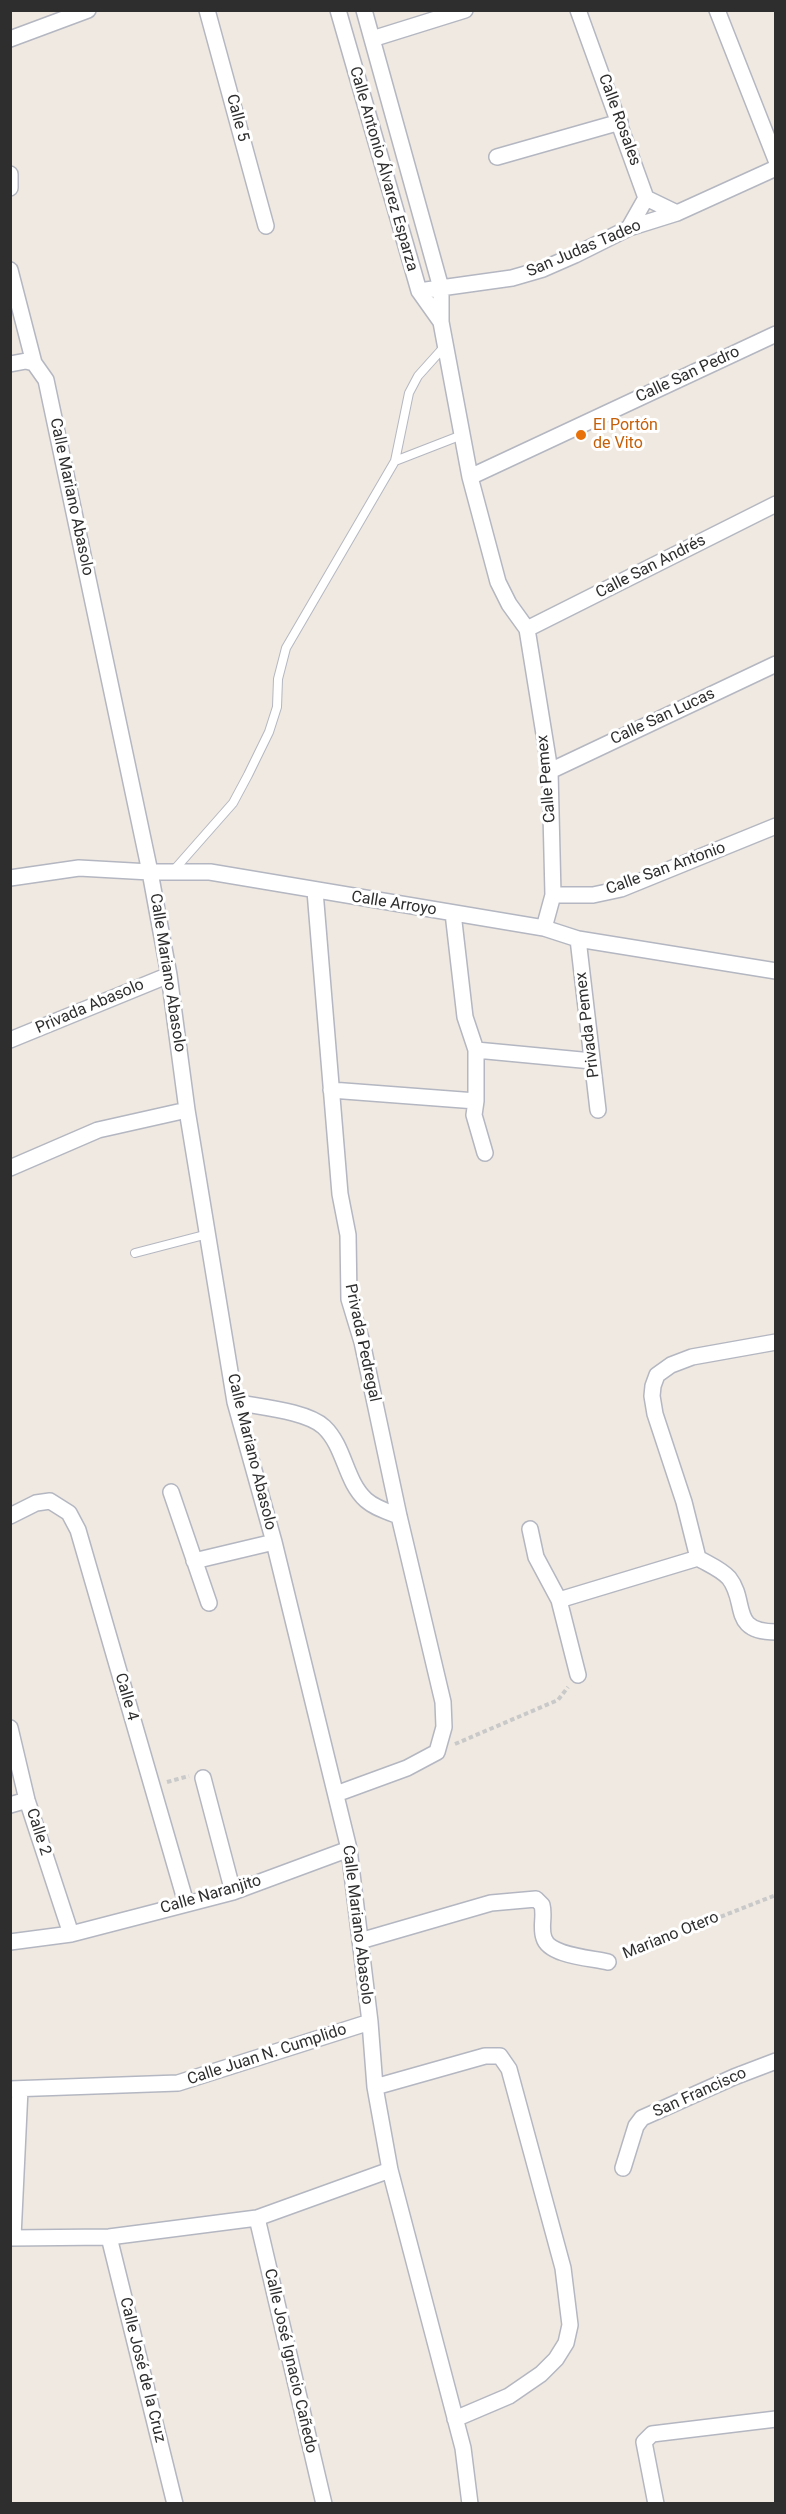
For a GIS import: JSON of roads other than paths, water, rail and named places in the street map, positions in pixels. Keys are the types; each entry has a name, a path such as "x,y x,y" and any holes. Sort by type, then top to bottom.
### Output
{"street":[{"name":"Calle 5","path":"207,10 266,226"},
{"name":"Calle Antonio Álvarez Esparza","path":"338,10 418,291 441,322"},
{"name":"Calle Antonio Álvarez Esparza","path":"364,10 441,288 441,322 470,477 498,582 509,604 527,629"},
{"path":"372,39 465,10"},
{"name":"Calle Rosales","path":"578,10 646,198"},
{"path":"717,10 772,140 776,160"},
{"path":"10,39 80,12"},
{"path":"497,158 620,122"},
{"name":"San Judas Tadeo","path":"418,291 512,278 543,269 629,228 677,213 776,168"},
{"path":"10,174 10,188"},
{"path":"629,228 646,198 677,213"},
{"name":"Calle Mariano Abasolo","path":"10,270 34,363 46,380 150,872 169,975 187,1110 235,1402 274,1542 349,1849 370,2022 375,2087 390,2170 463,2448 470,2504"},
{"name":"Calle San Pedro","path":"470,477 776,334"},
{"path":"10,364 34,363"},
{"name":"Calle San Andrés","path":"527,629 776,504"},
{"name":"Calle Pemex","path":"527,629 550,771 553,896 544,928"},
{"name":"Calle San Lucas","path":"550,771 776,664"},
{"name":"Calle San Antonio","path":"553,896 593,895 621,888 776,826"},
{"name":"Calle Arroyo","path":"10,878 79,868 150,872 210,872 544,928 578,939 776,971"},
{"name":"Privada Pedregal","path":"315,891 340,1194 348,1235 349,1299 362,1342 399,1516 443,1702 444,1727 437,1752 407,1768 336,1794"},
{"path":"453,913 465,1017 476,1050 474,1115 485,1153"},
{"name":"Privada Pemex","path":"578,939 598,1110"},
{"name":"Privada Abasolo","path":"10,1040 169,975"},
{"path":"476,1050 592,1061"},
{"path":"331,1090 476,1101"},
{"path":"10,1168 98,1130 187,1110"},
{"path":"776,1342 692,1357 671,1365 657,1375 652,1396 655,1414 684,1502 698,1558 730,1579 741,1617 751,1627 763,1632 776,1632"},
{"path":"235,1402 312,1418 325,1428 345,1459 356,1489 373,1504 399,1516"},
{"path":"171,1492 209,1604"},
{"name":"Calle 4","path":"10,1516 36,1503 50,1501 69,1513 78,1530 186,1904"},
{"path":"530,1529 536,1557 559,1600 578,1675"},
{"path":"194,1561 274,1542"},
{"path":"559,1600 698,1558"},
{"name":"Calle 2","path":"10,1728 27,1800 71,1934"},
{"path":"203,1778 233,1892"},
{"path":"10,1806 27,1800"},
{"name":"Calle Naranjito","path":"10,1942 71,1934 233,1892 349,1849"},
{"name":"Mariano Otero","path":"360,1941 491,1903 536,1899 542,1905 543,1935 548,1945 557,1952 608,1962"},
{"name":"Calle Juan N. Cumplido","path":"15,2089 178,2083 370,2022"},
{"path":"375,2087 485,2056 500,2056 509,2069 563,2268 570,2325 561,2351 541,2374 509,2396 455,2419"},
{"name":"San Francisco","path":"623,2168 636,2126 642,2118 776,2061"},
{"path":"15,2089 12,2238 109,2237 257,2218 390,2170"},
{"name":"Calle José Ignacio Cañedo","path":"257,2218 324,2504"},
{"name":"Calle José de la Cruz","path":"109,2237 175,2504"},
{"path":"657,2504 644,2442 652,2434 776,2419"}],"lane":[{"path":"172,872 233,803 243,785 269,732 277,707 278,679 285,648 395,460 409,393 418,376 445,346"},
{"path":"395,460 462,435"},
{"path":"135,1253 209,1234"}],"place":[{"name":"El Portón de Vito","path":"581,435"}]}
